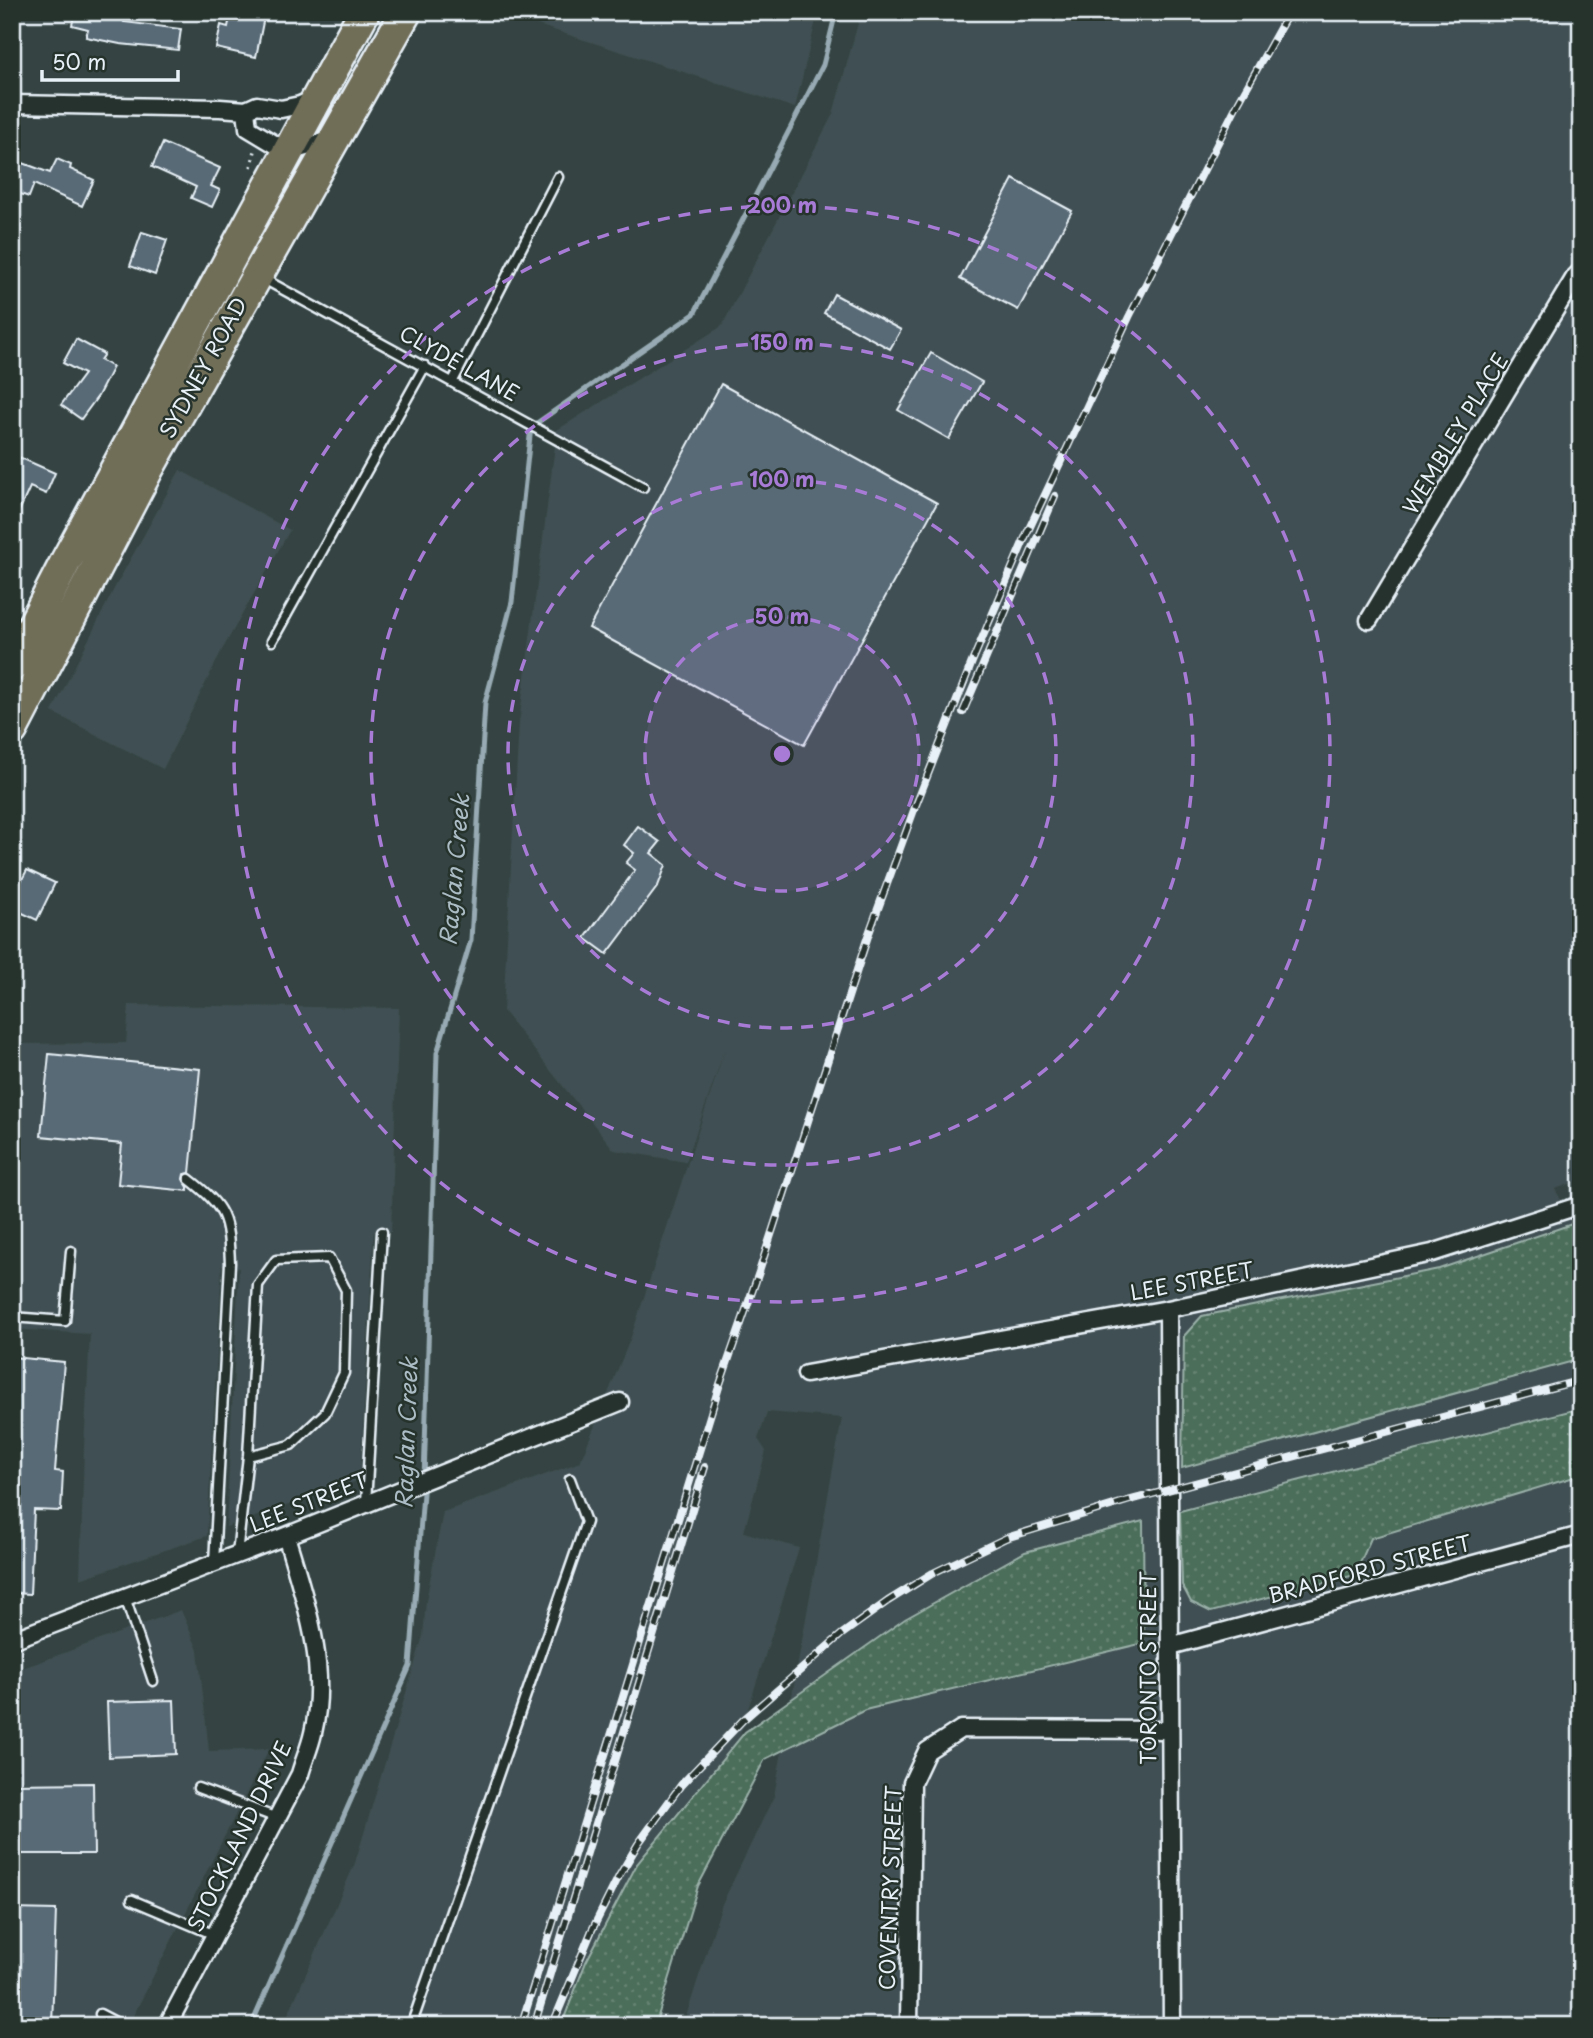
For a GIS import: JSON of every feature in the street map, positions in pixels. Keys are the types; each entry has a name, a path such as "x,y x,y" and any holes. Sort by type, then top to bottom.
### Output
{"highway":[{"name":"SYDNEY ROAD","path":"12,666 65,561 364,12"},
{"name":"SYDNEY ROAD","path":"12,730 116,528 256,274 406,12"}],"street":[{"path":"12,104 246,110 257,105 289,108 316,98"},
{"path":"246,110 248,128 288,152 335,139"},
{"name":"WEMBLEY PLACE","path":"1368,620 1581,271"},
{"name":"LEE STREET","path":"806,1374 1168,1309 1432,1253 1581,1205"},
{"name":"TORONTO STREET","path":"1168,1309 1172,2026"},
{"name":"LEE STREET","path":"12,1640 396,1492 620,1402"},
{"name":"STOCKLAND DRIVE","path":"167,2026 300,1774 313,1733 319,1686 314,1639 286,1535"},
{"name":"BRADFORD STREET","path":"1170,1646 1581,1535"},
{"name":"COVENTRY STREET","path":"909,2026 912,1783 927,1751 961,1729 1170,1730"}],"lane":[{"path":"453,381 558,177"},
{"name":"CLYDE LANE","path":"256,274 643,487"},
{"path":"272,640 425,366"},
{"path":"189,1179 214,1198 229,1228 230,1263 214,1563"},
{"path":"366,1503 382,1232"},
{"path":"12,1317 65,1321 71,1251"},
{"path":"237,1554 248,1456 258,1285 276,1260 329,1258 346,1290 344,1373 325,1413 291,1445 248,1456"},
{"path":"411,2026 586,1522 570,1479"},
{"path":"125,1597 153,1681"},
{"path":"198,1788 276,1818"},
{"path":"132,1900 215,1935"},
{"path":"100,2014 123,2026"}],"shaded area":[{"path":"498,12 818,12 795,108"},
{"path":"861,12 1581,12 1581,1180 1555,1189 1581,1236 1581,2026 683,2026 722,1904 774,1796 842,1418 767,1412 758,1439 766,1451 744,1532 799,1548 648,2026 283,2026 355,1863 423,1636 426,1601 443,1512 580,1462 631,1337 725,1049 686,1162 614,1150 503,1011 519,723 557,430 722,326 833,114"},
{"path":"180,470 290,530 222,650 163,769 52,712 115,587"},
{"path":"129,1005 399,1008 391,1232 374,1232 360,1480 226,1527 239,1268 222,1266 207,1536 80,1579 90,1334 12,1329 12,1044 126,1043"},
{"path":"181,1610 198,1650 209,1751 269,1749 128,2026 12,2026 12,1672"}],"green space":[{"path":"1581,1221 1581,1359 1182,1468 1184,1336 1202,1316 1439,1269"},
{"path":"1581,1408 1581,1475 1371,1538 1355,1575 1211,1612 1191,1602 1182,1585 1180,1511"},
{"path":"1143,1521 1144,1643 865,1710 765,1759 698,1886 655,2026 561,2026 586,1962 637,1864 745,1732 905,1619 1025,1552"}],"building":[{"path":"75,12 102,12 125,17 124,22 181,29 178,50 120,44 86,37 88,29 72,25"},
{"path":"231,12 265,12 256,57 216,48 221,25 228,27"},
{"path":"163,143 220,168 211,186 220,190 212,207 191,198 196,187 152,167"},
{"path":"12,159 50,173 57,159 71,165 70,169 94,180 82,206 34,184 29,197 12,191"},
{"path":"1013,179 1072,211 1018,310 960,279"},
{"path":"142,232 167,240 155,275 130,266"},
{"path":"834,294 901,330 890,349 824,313"},
{"path":"76,339 104,354 100,360 113,367 98,396 81,419 61,405 84,374 63,363"},
{"path":"931,353 982,382 949,439 898,410"},
{"path":"721,384 937,503 804,745 589,628"},
{"path":"12,454 55,473 46,494 30,487 12,527"},
{"path":"638,826 660,842 651,853 666,865 658,886 607,954 585,938 635,870 626,863 634,853 624,845"},
{"path":"27,870 55,883 37,920 12,908 12,884 18,887"},
{"path":"49,1054 200,1069 190,1173 184,1174 183,1179 188,1191 118,1184 122,1144 41,1136"},
{"path":"12,1357 64,1362 55,1471 63,1472 61,1511 34,1510 30,1594 12,1593"},
{"path":"174,1700 176,1754 109,1757 107,1702"},
{"path":"93,1783 94,1854 12,1854 12,1784"},
{"path":"12,1909 56,1910 52,2026 12,2026"}],"waterway":[{"name":"Raglan Creek","path":"251,2026 410,1666 424,1480 437,1053 471,940 485,703 512,602 531,427 694,314 823,65 836,12"}],"railway":[{"path":"521,2026 719,1387 868,936 914,810 972,662 1027,533 1129,317 1238,103 1289,12"},
{"path":"963,712 1055,496"},
{"path":"552,2026 592,1930 619,1876 638,1844 681,1785 743,1720 842,1634 888,1601 933,1573 1006,1538 1127,1501 1581,1380"},
{"path":"534,2026 705,1467"}]}
